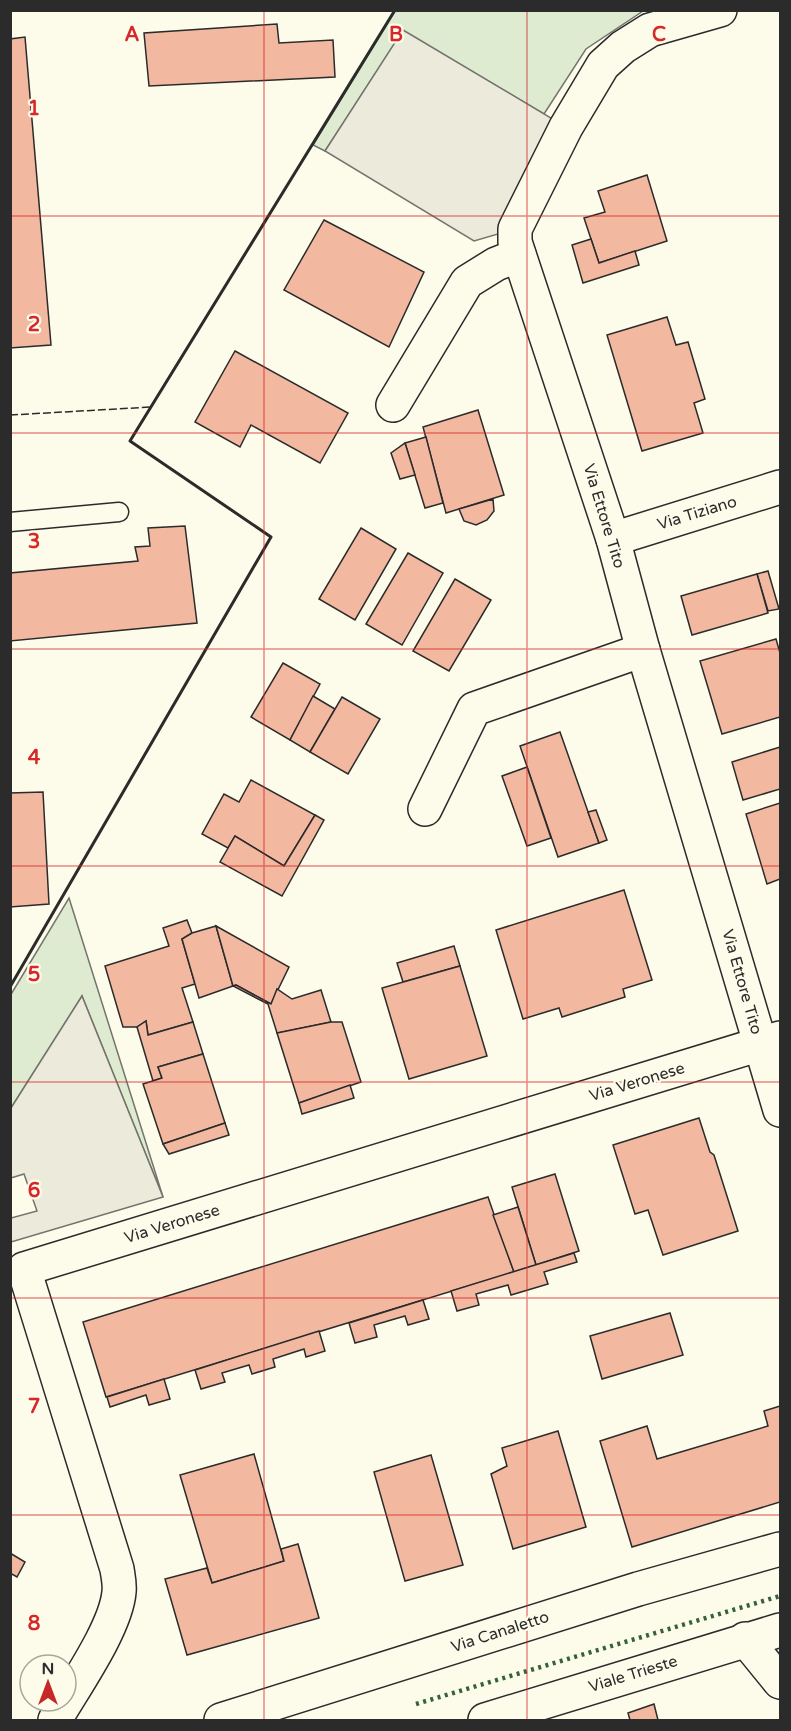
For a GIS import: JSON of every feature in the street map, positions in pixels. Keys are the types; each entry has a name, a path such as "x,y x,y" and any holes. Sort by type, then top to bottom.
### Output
{"street":[{"name":"Via Ettore Tito","path":"720,10 650,30 623,47 603,65 566,127 515,229 515,242 613,539 643,650 770,1041 780,1110"},
{"path":"393,405 466,282 496,264 519,255"},
{"name":"Via Tiziano","path":"613,539 780,487"},
{"path":"425,809 474,709 643,650"},
{"name":"Via Veronese","path":"55,1720 102,1639 116,1610 120,1590 117,1569 24,1269 770,1041"},
{"name":"Via Canaletto","path":"221,1720 638,1589 780,1549"},
{"name":"Viale Trieste","path":"485,1720 780,1630"},
{"path":"745,1639 780,1682"}],"lane":[{"path":"10,522 119,512"}],"green space":[{"path":"395,11 643,11 586,49 544,114 403,31 325,151 313,145"},
{"path":"69,898 163,1197 82,996 11,1108 10,996"}],"shaded area":[{"path":"403,30 566,127 515,229 474,241 325,151"},
{"path":"82,996 163,1197 11,1242 11,1218 37,1211 24,1174 11,1178 11,1108"}],"building":[{"path":"277,24 279,43 333,40 335,77 149,86 144,33"},
{"path":"25,37 51,345 10,348 10,39"},
{"path":"647,175 667,241 599,263 584,218 605,212 598,191"},
{"path":"324,220 424,272 389,347 284,290"},
{"path":"591,239 599,263 635,251 639,265 583,283 572,245"},
{"path":"667,317 676,345 688,342 705,399 694,403 703,433 642,451 607,335"},
{"path":"235,351 348,413 320,463 251,425 240,447 195,422"},
{"path":"478,410 504,495 446,513 423,427"},
{"path":"426,437 443,503 425,508 405,443"},
{"path":"405,443 415,475 400,479 391,453"},
{"path":"493,499 494,511 487,520 476,525 464,521 459,509"},
{"path":"185,526 197,623 10,641 10,573 138,561 135,547 150,546 148,528"},
{"path":"361,528 396,549 355,620 319,599"},
{"path":"408,553 443,573 402,645 366,624"},
{"path":"768,571 779,609 768,611 757,574"},
{"path":"757,574 768,613 692,635 681,596"},
{"path":"455,579 491,600 449,671 413,651"},
{"path":"776,639 780,653 780,717 722,734 700,661"},
{"path":"283,663 320,684 290,740 251,717"},
{"path":"313,696 335,709 310,752 290,740"},
{"path":"342,697 380,719 348,774 310,752"},
{"path":"560,732 599,843 558,857 520,746"},
{"path":"780,747 780,789 743,800 732,762"},
{"path":"527,767 551,838 527,846 502,776"},
{"path":"251,780 315,815 284,866 235,836 228,848 202,834 224,794 239,802"},
{"path":"43,792 49,904 10,907 10,793"},
{"path":"780,803 780,879 767,884 746,814"},
{"path":"596,810 607,840 599,843 588,812"},
{"path":"315,815 324,820 282,896 220,862 235,836 284,866"},
{"path":"624,890 652,980 623,989 625,997 562,1017 559,1008 523,1019 496,930"},
{"path":"187,920 192,933 182,939 195,984 182,988 193,1022 148,1035 146,1021 137,1027 123,1027 105,966 169,946 163,928"},
{"path":"216,926 233,986 199,998 182,939 192,933"},
{"path":"216,926 289,967 271,1004 236,985 233,986"},
{"path":"454,946 460,966 403,982 397,963"},
{"path":"460,966 487,1056 409,1079 382,988"},
{"path":"236,985 271,1004 277,989 292,999 321,990 331,1022 277,1033 268,1004 233,986"},
{"path":"146,1021 148,1035 193,1022 203,1054 158,1067 162,1078 153,1081 137,1027"},
{"path":"331,1022 342,1022 361,1082 299,1103 277,1033"},
{"path":"203,1054 225,1123 163,1144 143,1084 162,1078 158,1067"},
{"path":"350,1085 354,1098 302,1114 299,1103"},
{"path":"699,1118 710,1152 714,1155 738,1231 663,1255 648,1210 635,1214 613,1145"},
{"path":"225,1123 229,1135 169,1154 163,1144"},
{"path":"555,1174 579,1251 536,1265 512,1187"},
{"path":"488,1197 514,1272 106,1397 83,1322"},
{"path":"518,1207 536,1265 514,1272 493,1215"},
{"path":"574,1253 577,1262 544,1272 548,1284 511,1295 508,1285 476,1294 479,1305 457,1311 451,1291"},
{"path":"423,1300 429,1319 408,1325 405,1316 374,1325 377,1337 355,1343 349,1323"},
{"path":"670,1313 683,1355 602,1379 590,1336"},
{"path":"319,1331 325,1351 306,1357 304,1349 273,1359 275,1367 252,1374 249,1365 222,1373 225,1382 201,1389 195,1370"},
{"path":"164,1379 170,1399 149,1405 146,1395 110,1407 107,1397"},
{"path":"780,1406 780,1502 632,1547 600,1441 647,1426 657,1459 768,1426 764,1411"},
{"path":"558,1431 586,1527 513,1549 491,1474 507,1466 502,1448"},
{"path":"254,1454 284,1561 212,1583 180,1475"},
{"path":"431,1455 463,1565 405,1581 374,1472"},
{"path":"298,1544 319,1618 187,1655 165,1579 207,1568 212,1583 284,1561 281,1549"},
{"path":"10,1553 25,1562 17,1577 10,1573"},
{"path":"654,1704 658,1720 630,1720 628,1713"}],"hedge":[{"path":"416,1704 780,1596"}],"fence":[{"path":"10,415 151,407"}],"wall":[{"path":"10,987 271,537 130,441 395,10"}]}
